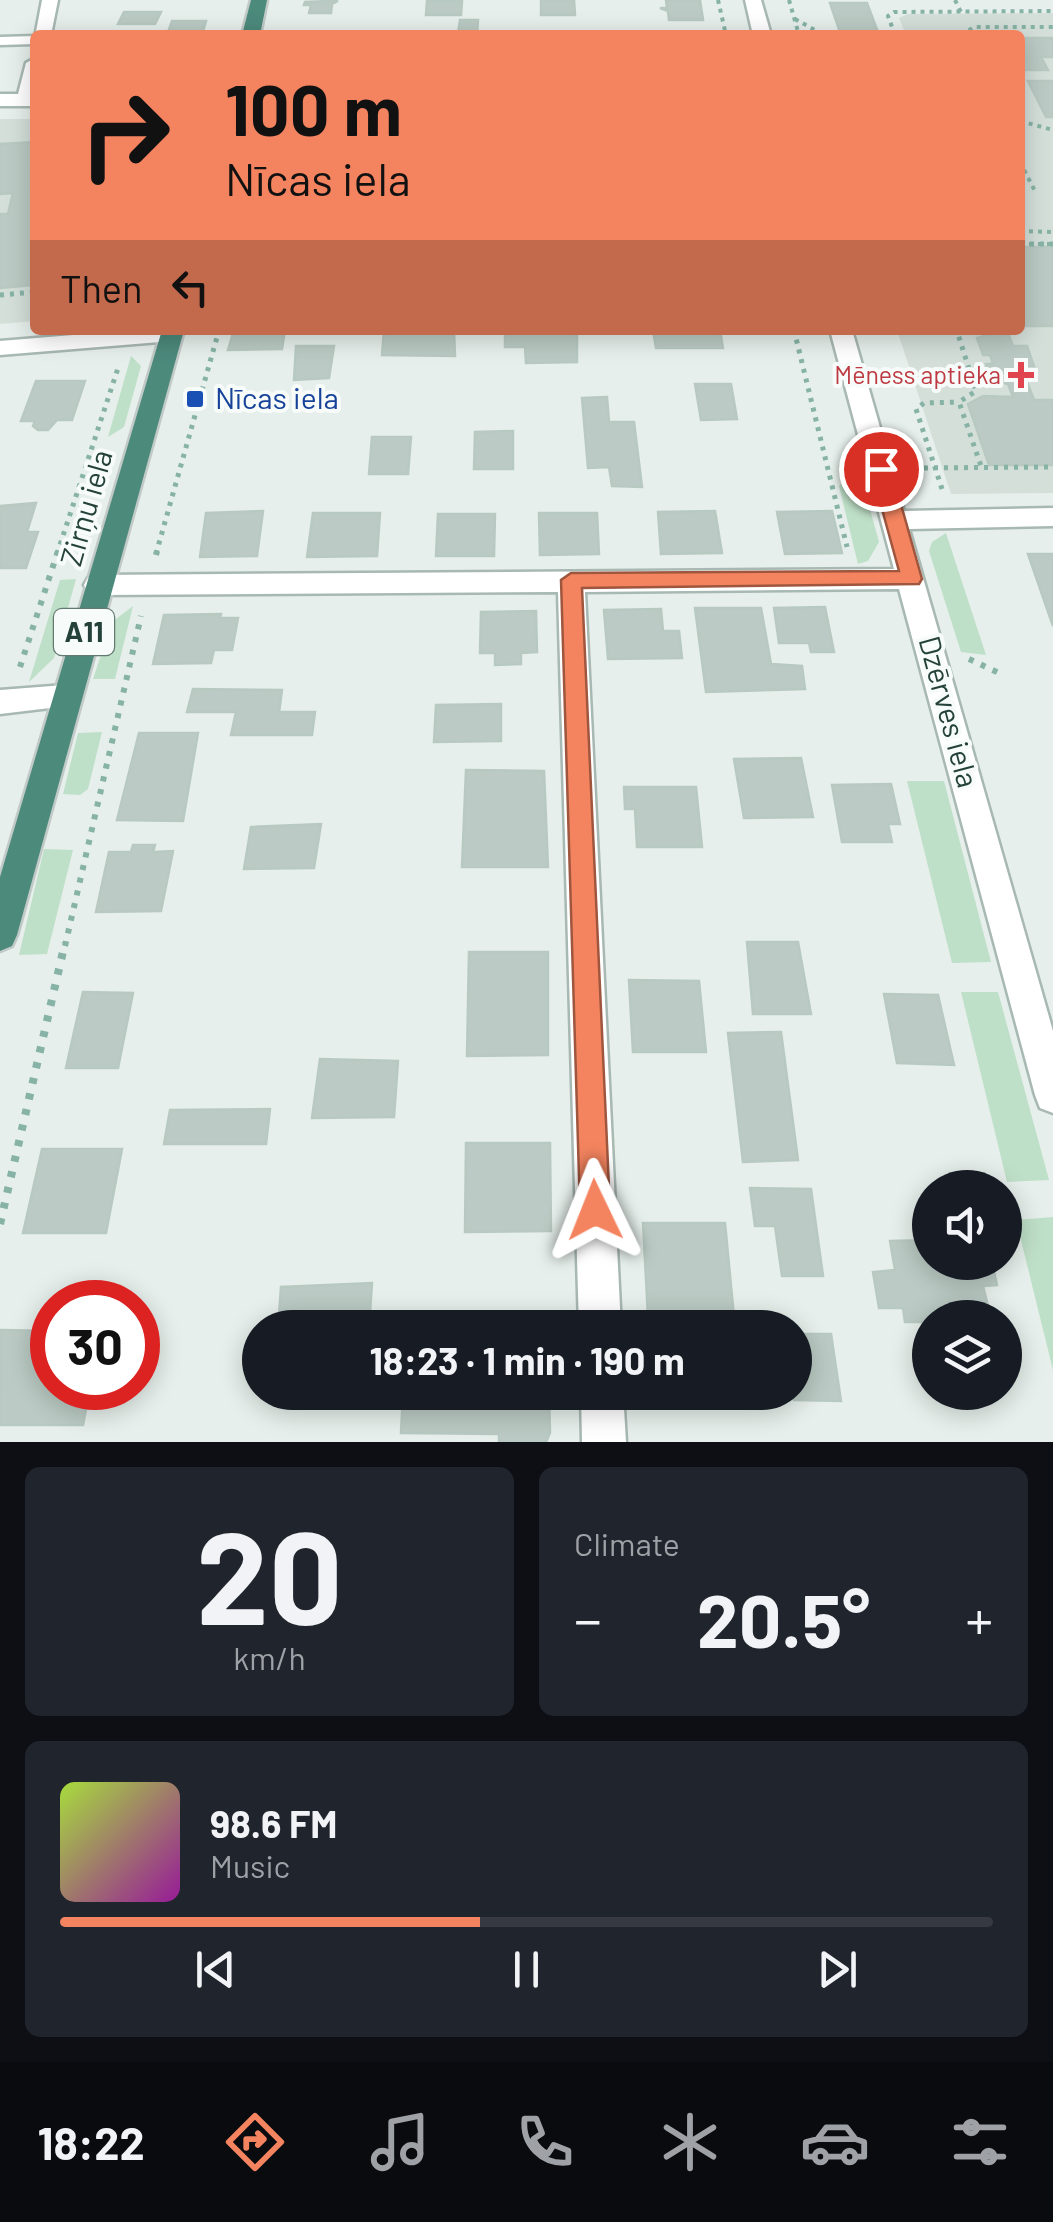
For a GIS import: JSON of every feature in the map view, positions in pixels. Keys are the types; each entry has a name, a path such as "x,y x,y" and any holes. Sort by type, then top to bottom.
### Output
{"highway":[{"path":"252,30 259,0"},
{"name":"Zirņu iela","path":"0,935 171,335"}],"street":[{"path":"43,30 50,0"},
{"path":"753,0 761,30"},
{"path":"0,100 30,100"},
{"path":"0,348 140,335"},
{"name":"Dzērves iela","path":"843,335 1053,1095"},
{"path":"895,520 1053,518"},
{"path":"98,585 912,579"},
{"path":"571,580 599,1310"},
{"path":"0,702 65,697"},
{"path":"603,1410 604,1442"}],"lane":[{"path":"0,42 30,40"}],"path":[{"path":"718,0 725,30"},
{"path":"789,0 797,30"},
{"path":"954,0 960,12"},
{"path":"893,30 888,16 894,12 1053,11"},
{"path":"794,19 815,30"},
{"path":"969,30 1053,27"},
{"path":"1025,123 1053,130"},
{"path":"1025,172 1036,193"},
{"path":"1025,231 1053,232"},
{"path":"1025,244 1053,244"},
{"path":"0,294 30,292"},
{"path":"154,566 218,335"},
{"path":"795,335 850,562"},
{"path":"946,501 916,409 924,403 959,402 976,391 958,335"},
{"path":"18,673 123,354"},
{"path":"959,402 982,466"},
{"path":"904,469 1053,467"},
{"path":"0,1224 144,606"},
{"path":"959,654 999,673"}],"shaded area":[{"path":"1053,13 1053,493 951,494 899,335 1025,335 1025,30 904,30 899,18 908,14"},
{"path":"0,119 30,119 30,321 0,324"}],"green space":[{"path":"131,356 141,366 124,427 108,437"},
{"path":"850,476 861,476 879,542 868,561 858,564 839,486"},
{"path":"946,533 986,655 961,652 929,551 932,542"},
{"path":"76,579 54,658 29,682 60,580"},
{"path":"133,606 115,679 93,679 112,622"},
{"path":"102,732 88,789 80,795 63,794 78,733"},
{"path":"907,781 944,781 991,962 952,963"},
{"path":"44,849 73,850 47,954 19,955"},
{"path":"961,992 998,992 1049,1180 1022,1181 1022,1170 1004,1170"},
{"path":"1053,1217 1053,1370 1022,1244 1022,1220"}],"building":[{"path":"541,0 574,0 575,15 541,15"},
{"path":"666,0 700,0 703,20 669,20 668,11 660,8 667,8"},
{"path":"338,1 332,4 331,13 309,13 311,5 304,5 305,2"},
{"path":"427,1 462,1 461,15 426,15"},
{"path":"830,3 867,3 877,30 839,30"},
{"path":"124,12 161,12 155,24 118,24"},
{"path":"460,20 478,20 477,30 459,30"},
{"path":"172,21 206,21 203,30 169,30"},
{"path":"1025,38 1053,38 1053,57 1041,57 1048,70 1025,70"},
{"path":"1028,81 1053,81 1053,117 1046,117"},
{"path":"30,142 30,285 0,288 0,214 8,214 13,193 0,194 0,144"},
{"path":"1025,247 1053,247 1053,326 1025,326"},
{"path":"232,335 284,335 282,349 228,350"},
{"path":"384,335 454,335 455,356 382,355"},
{"path":"505,335 577,335 577,362 526,363 525,347 505,347"},
{"path":"654,335 721,335 723,348 656,348"},
{"path":"1009,335 1013,346 1027,346 1034,366 1021,366 1034,400 1053,400 1053,465 989,465 968,404 983,396 1013,397 1008,384 991,380 986,364 993,364 990,355 983,355 977,338"},
{"path":"296,346 334,346 329,378 294,380"},
{"path":"36,381 85,381 72,420 57,420 48,430 38,430 33,426 35,421 21,421"},
{"path":"695,384 731,384 737,419 701,420"},
{"path":"607,397 609,422 634,422 642,487 612,486 609,467 588,468 582,398"},
{"path":"513,431 513,469 474,469 475,432"},
{"path":"372,437 411,437 408,474 369,474"},
{"path":"36,503 27,532 38,532 26,568 0,568 0,506"},
{"path":"263,511 257,556 200,557 206,513"},
{"path":"715,511 722,553 661,554 658,512"},
{"path":"832,511 842,553 785,554 777,512"},
{"path":"313,513 380,513 377,556 307,557"},
{"path":"539,513 597,513 599,554 540,555"},
{"path":"438,514 495,514 494,556 436,556"},
{"path":"1028,554 1053,554 1053,626"},
{"path":"825,607 834,652 811,652 809,643 779,643 774,608"},
{"path":"695,608 761,608 771,664 802,666 805,689 706,692"},
{"path":"661,609 663,631 679,631 682,658 608,659 604,610"},
{"path":"536,611 537,652 521,653 521,664 495,665 495,653 480,653 481,612"},
{"path":"221,614 220,618 238,618 232,650 214,650 211,663 153,664 164,615"},
{"path":"193,689 282,690 279,712 315,712 312,735 231,735 236,712 187,712"},
{"path":"501,704 501,741 434,742 436,705"},
{"path":"139,733 198,733 183,821 117,820"},
{"path":"801,758 813,817 744,818 734,759"},
{"path":"466,770 544,771 548,867 462,867"},
{"path":"891,784 900,824 888,824 892,842 842,842 832,785"},
{"path":"624,787 696,787 702,847 637,847 635,809 625,809"},
{"path":"321,824 314,868 244,869 251,827"},
{"path":"133,845 155,845 153,852 173,851 161,911 96,912 109,852 131,852"},
{"path":"747,942 798,942 811,1014 753,1014"},
{"path":"469,952 548,952 548,1055 467,1056"},
{"path":"629,980 699,981 706,1052 633,1052"},
{"path":"83,992 133,993 118,1068 66,1068"},
{"path":"884,994 938,995 954,1065 897,1063"},
{"path":"781,1032 798,1160 743,1162 728,1033"},
{"path":"320,1059 398,1061 394,1117 312,1118"},
{"path":"270,1109 266,1144 164,1144 170,1110"},
{"path":"466,1143 550,1143 551,1231 465,1232"},
{"path":"42,1149 122,1149 106,1233 23,1233"},
{"path":"750,1188 811,1189 823,1276 782,1276 775,1226 755,1226"},
{"path":"643,1223 725,1223 733,1310 648,1310"},
{"path":"912,1240 912,1280 996,1280 997,1285 983,1286 986,1300 912,1300 912,1322 905,1322 903,1308 879,1308 873,1272 895,1270 890,1241"},
{"path":"372,1283 370,1310 279,1310 281,1287"},
{"path":"1,1330 30,1331 30,1410 86,1410 83,1425 0,1425"},
{"path":"812,1334 831,1334 841,1401 812,1400"},
{"path":"402,1410 549,1410 550,1433 546,1442 499,1442 499,1434 401,1433"}],"place":[{"name":"Mēness aptieka","path":"1021,375"},
{"name":"Nīcas iela","path":"195,399"}],"route":[{"path":"595,1210 571,580 912,579 881,469"}]}
